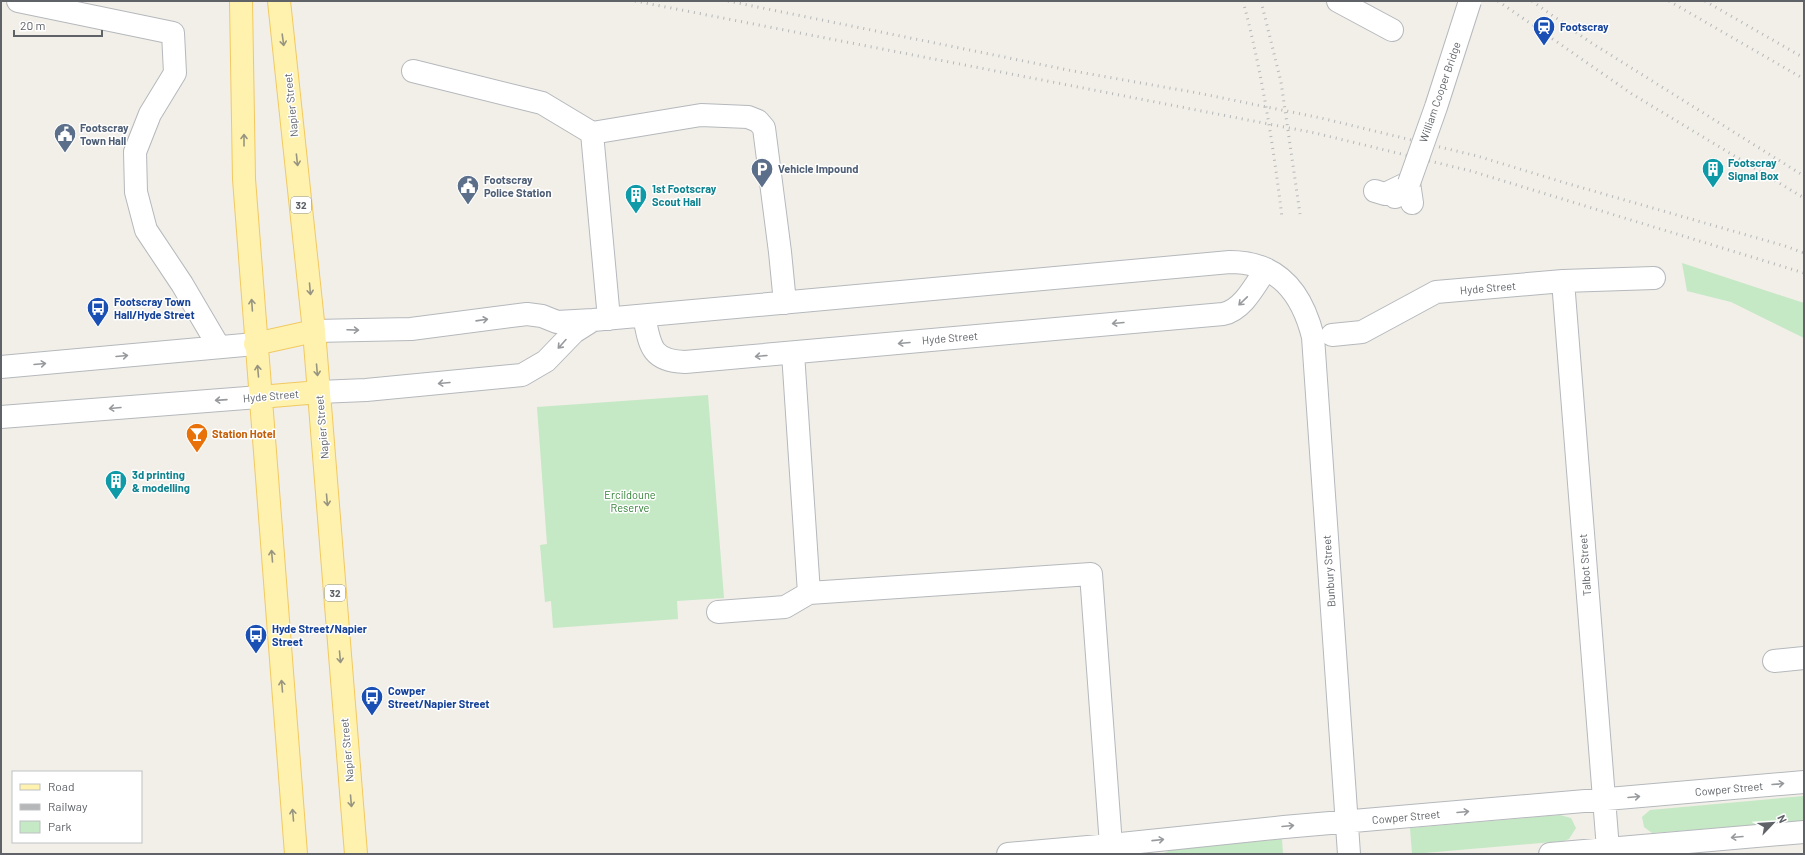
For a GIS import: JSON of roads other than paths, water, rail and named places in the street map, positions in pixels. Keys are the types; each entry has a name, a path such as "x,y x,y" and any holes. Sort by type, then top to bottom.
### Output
{"main road":[{"path":"241,1 244,179 255,344 296,854"},
{"name":"Napier Street","path":"279,1 314,331 356,854"},
{"name":"Hyde Street","path":"255,344 314,331"},
{"name":"Hyde Street","path":"260,397 319,392"}],"street":[{"path":"18,1 173,33 175,73 150,114 135,152 136,192 146,230 182,284 219,347"},
{"path":"1338,1 1392,30"},
{"name":"William Cooper Bridge","path":"1375,191 1386,194 1405,194 1436,107 1470,1"},
{"path":"413,71 542,102 592,133 701,115 748,117 758,121 764,128 785,303"},
{"path":"592,133 601,320"},
{"name":"Hyde Street","path":"314,331 411,328 527,314 542,316 557,322 601,320 1230,262 1251,263 1266,269 1284,281 1294,292"},
{"name":"Hyde Street","path":"644,316 654,350 659,356 667,360 685,362 1226,313 1248,296 1266,269"},
{"name":"Hyde Street","path":"1332,335 1362,332 1436,292 1563,281 1654,278"},
{"name":"Talbot Street","path":"1563,281 1608,849"},
{"name":"Bunbury Street","path":"1294,292 1304,310 1313,337 1349,854"},
{"name":"Hyde Street","path":"319,392 366,390 522,375 546,362 574,332 601,320"},
{"name":"Hyde Street","path":"1,367 255,344"},
{"path":"793,353 809,593"},
{"name":"Hyde Street","path":"1,417 260,397"},
{"path":"718,612 785,607 809,593 1091,574 1123,848"},
{"path":"1774,661 1804,658"},
{"name":"Cowper Street","path":"1008,854 1123,848 1347,821 1804,782"},
{"path":"1550,854 1804,832"}],"railway":[{"path":"635,1 1315,133 1471,171 1804,273"},
{"path":"728,1 1073,71 1198,93 1321,118 1477,156 1785,246 1804,253"},
{"path":"1243,1 1256,54 1266,108 1282,217"},
{"path":"1261,1 1281,82 1300,214"},
{"path":"1498,1 1632,94 1804,198"},
{"path":"1532,1 1590,42 1804,176"},
{"path":"1669,1 1804,79"},
{"path":"1705,1 1804,58"}],"place":[{"name":"Footscray","path":"1544,46"},
{"name":"Footscray Town Hall","path":"65,154"},
{"name":"Vehicle Impound","path":"762,188"},
{"name":"Footscray Signal Box","path":"1713,188"},
{"name":"Footscray Police Station","path":"468,206"},
{"name":"1st Footscray Scout Hall","path":"636,214"},
{"name":"Footscray Town Hall/Hyde Street","path":"98,328"},
{"name":"Station Hotel","path":"197,454"},
{"name":"3d printing & modelling","path":"116,500"},
{"name":"Hyde Street/Napier Street","path":"256,654"},
{"name":"Cowper Street/Napier Street","path":"372,716"}],"park label":[{"name":"Ercildoune Reserve","path":"630,501"}]}
